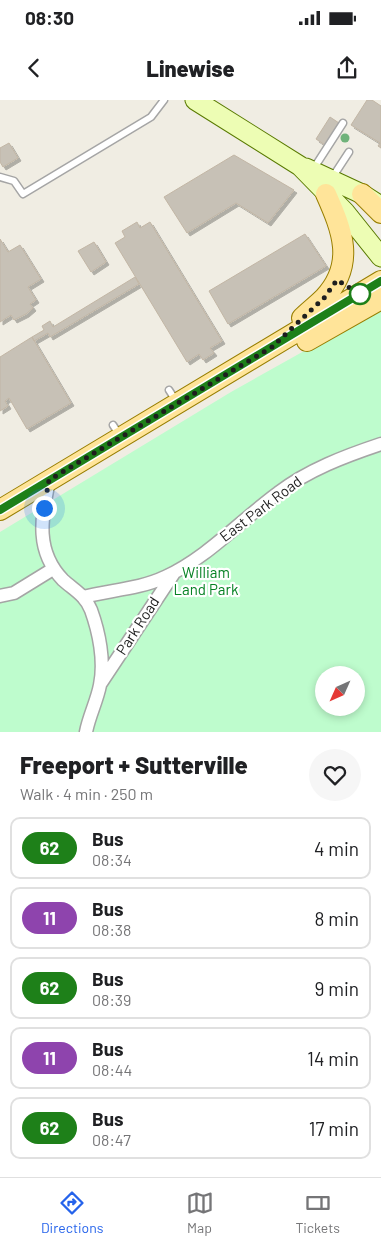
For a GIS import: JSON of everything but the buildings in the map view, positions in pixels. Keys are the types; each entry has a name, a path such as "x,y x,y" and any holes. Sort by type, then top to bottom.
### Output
{"main road":[{"path":"196,100 306,168 329,186 381,258"},
{"path":"329,186 362,194 381,206"},
{"path":"272,347 324,298 337,280 343,258 344,244 342,230 329,186"},
{"path":"362,194 381,213"},
{"path":"0,525 117,431 173,396 272,347 381,281"},
{"path":"0,510 47,489 381,299"}],"street":[{"name":"East Park Road","path":"174,573 203,554 280,491 312,471 346,456 381,444"},
{"name":"Park Road","path":"47,489 42,532 46,552 53,569 66,583 84,597 90,608 99,640 101,657 100,684 86,732"},
{"path":"0,596 14,593 53,569"},
{"name":"Park Road","path":"84,597 143,585 174,573"},
{"name":"Park Road","path":"100,684 174,573"}],"lane":[{"path":"0,177 14,182 23,194 151,117 164,100"},
{"path":"306,168 343,123"},
{"path":"329,186 349,152"}],"green space":[{"name":"William Land Park","path":"381,308 381,732 0,732 0,532 231,392"}],"bus line":[{"name":"62","path":"0,510 381,281"}],"route":[{"path":"44,508 49,480 272,347 324,298 337,280 360,294"}]}
